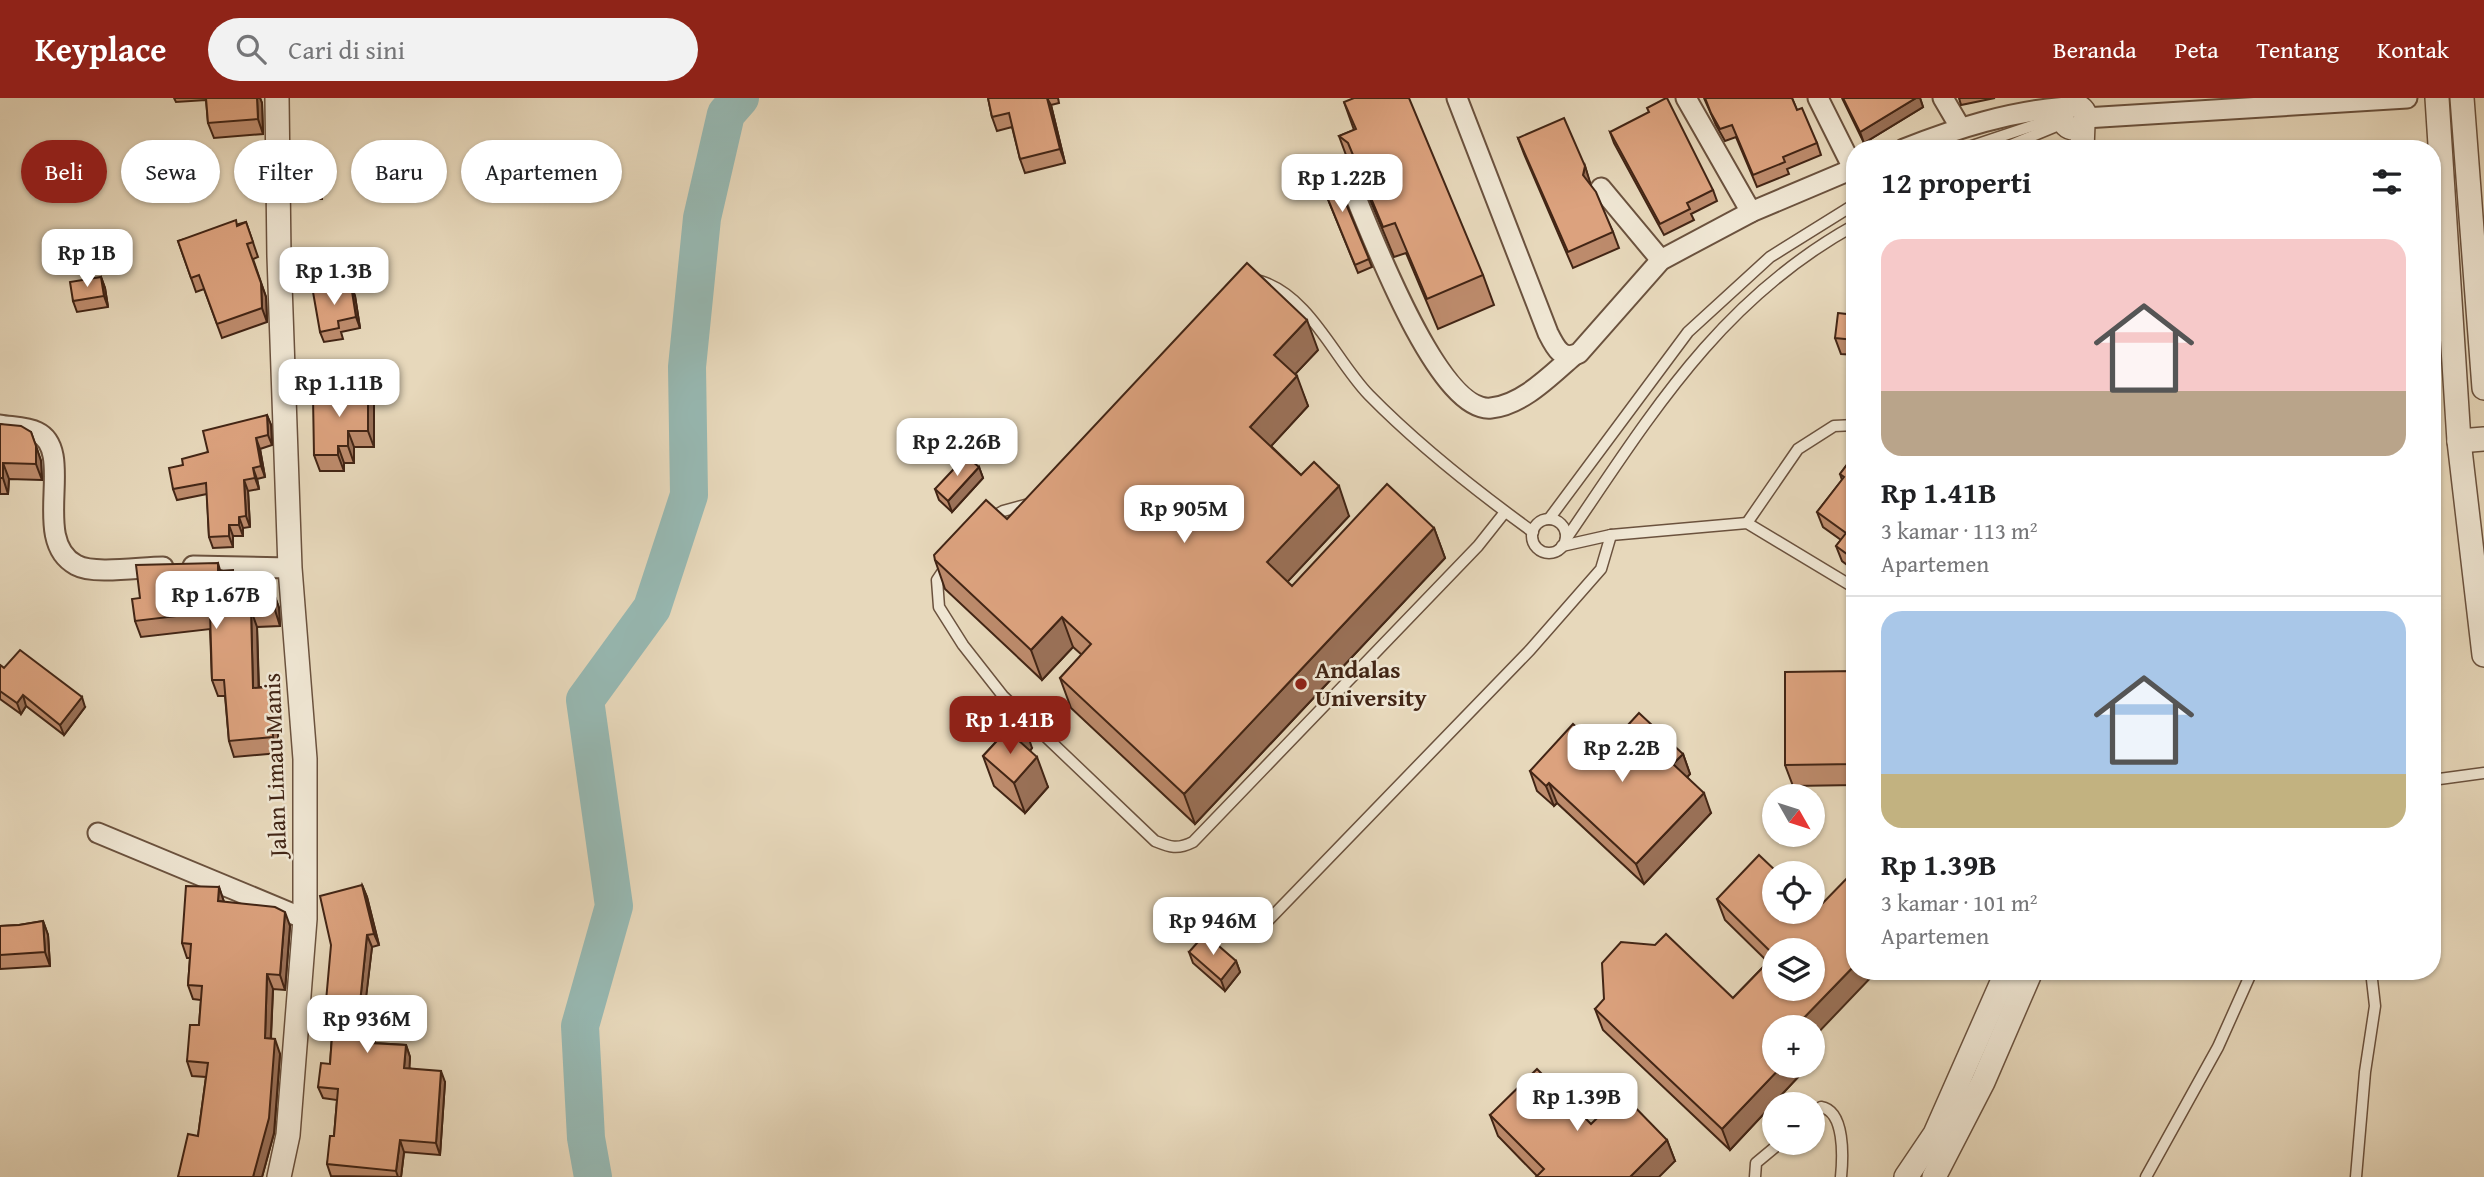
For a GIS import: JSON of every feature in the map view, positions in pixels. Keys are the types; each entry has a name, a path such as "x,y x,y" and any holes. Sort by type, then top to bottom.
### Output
{"street":[{"name":"Jalan Limau Manis","path":"277,98 279,256 290,568 305,759 305,919 288,1135 279,1177"},
{"path":"1457,98 1548,333 1558,352 1572,357"},
{"path":"1686,98 1751,212"},
{"path":"1818,98 1846,152"},
{"path":"1943,98 1959,127"},
{"path":"1926,140 1959,127 2041,109 2072,114 2407,98"},
{"path":"2437,98 2440,140"},
{"path":"2462,98 2484,388"},
{"path":"2065,140 2072,114"},
{"path":"2072,114 2079,140"},
{"path":"2441,160 2459,441 2484,655"},
{"path":"1348,178 1407,313 1428,352 1456,392 1475,407 1491,408 1537,388 1580,353 1661,260 1751,212 1846,171"},
{"path":"1601,188 1661,260"},
{"path":"0,425 38,432 49,444 54,467 53,517 56,536 67,558 76,565 89,569 197,566 290,568"},
{"path":"2459,441 2484,439"},
{"path":"98,832 305,919"},
{"path":"1906,1177 1935,1134 2003,980"},
{"path":"1934,1177 1983,1082 2027,980"}],"lane":[{"path":"1991,140 2072,114"},
{"path":"2019,140 2072,114"},
{"path":"1846,210 1770,257 1689,331 1549,519 1536,525 1533,539 1542,551 1556,551 1564,543 1689,363 1735,312 1782,274 1846,231"},
{"path":"1247,285 1259,281 1270,284 1298,305 1368,393 1433,455 1533,532"},
{"path":"1748,523 1798,449 1834,426 1846,425"},
{"path":"984,526 1003,511 1028,504 1037,498"},
{"path":"955,557 937,580 936,595 939,607 963,645 1003,696 1111,802 1155,841 1172,848 1181,848 1192,842 1478,546 1505,512"},
{"path":"1549,519 1562,525 1564,543"},
{"path":"1564,543 1611,535 1748,523 1846,583"},
{"path":"1257,932 1530,650 1601,569 1611,535"},
{"path":"2441,779 2484,773"},
{"path":"2146,1177 2218,1047 2248,980"},
{"path":"2356,1177 2365,1072 2375,1006 2372,980"},
{"path":"1825,1108 1836,1115 1842,1158 1841,1177"},
{"path":"1755,1177 1756,1163 1766,1155"}],"building":[{"path":"206,98 257,98 258,119 208,123"},
{"path":"988,98 1047,98 1060,149 1020,159 1009,113 992,117"},
{"path":"1354,98 1409,98 1483,275 1427,299 1395,223 1383,227 1348,143 1339,136 1356,129 1344,102"},
{"path":"1667,98 1713,190 1687,203 1690,209 1660,224 1610,132 1649,112 1647,108"},
{"path":"1705,98 1792,98 1797,110 1802,108 1817,143 1783,157 1785,162 1753,175 1732,125 1720,129"},
{"path":"1843,98 1916,98 1860,132"},
{"path":"1564,118 1585,166 1583,175 1596,192 1613,232 1568,252 1518,138"},
{"path":"1336,162 1334,175 1369,259 1355,265 1316,170"},
{"path":"236,220 237,226 246,222 253,242 247,244 261,283 262,308 217,324 199,275 191,278 178,241"},
{"path":"1247,263 1307,320 1274,355 1297,376 1250,427 1301,475 1314,462 1339,486 1267,562 1292,586 1387,484 1434,528 1184,794 1060,678 1091,644 1062,617 1031,650 935,560 934,555 986,500 1007,519"},
{"path":"101,277 104,296 73,301 70,282"},
{"path":"351,285 356,317 338,321 339,328 320,332 313,292"},
{"path":"1838,313 1846,314 1846,339 1835,338"},
{"path":"368,386 368,431 348,431 348,446 338,446 338,455 314,455 313,397 343,396 342,387"},
{"path":"267,415 268,435 256,438 261,466 253,468 255,478 244,480 246,516 239,517 239,525 229,525 229,536 209,537 206,483 173,489 169,468 183,465 182,459 208,452 203,431"},
{"path":"0,424 21,426 31,432 36,446 36,464 3,463 3,478 0,478"},
{"path":"966,456 979,467 948,501 935,489"},
{"path":"1846,466 1846,533 1817,512 1844,477 1840,474"},
{"path":"1846,533 1846,553 1836,546"},
{"path":"218,563 218,571 233,570 233,575 258,574 258,592 273,591 275,610 251,610 253,688 270,687 273,737 229,741 224,680 212,680 210,612 135,621 132,599 140,598 136,565"},
{"path":"20,650 82,697 60,725 23,695 17,703 0,691 0,665 4,668"},
{"path":"1846,671 1846,764 1785,765 1785,672"},
{"path":"1000,699 1022,718 1010,732 988,712"},
{"path":"1639,713 1683,754 1673,764 1704,793 1636,864 1549,783 1546,786 1530,771 1573,724 1603,752"},
{"path":"1007,730 1037,757 1014,783 983,756"},
{"path":"1759,855 1765,861 1762,861 1762,924 1825,924 1825,901 1846,879 1846,974 1825,996 1825,938 1762,938 1762,943 1717,899"},
{"path":"362,885 374,934 367,935 360,1003 372,1004 370,1043 406,1045 404,1068 441,1071 436,1143 400,1140 396,1171 327,1164 330,1136 334,1136 338,1089 318,1087 321,1063 330,1064 333,1023 309,1022 311,1001 326,1001 331,945 320,896"},
{"path":"186,886 219,887 218,901 275,907 285,912 280,975 267,974 265,1038 275,1039 269,1118 253,1177 178,1177 188,1134 198,1136 208,1063 187,1061 190,1025 199,1025 202,986 188,985 191,944 182,943"},
{"path":"43,921 45,952 0,955 0,926"},
{"path":"1205,934 1236,961 1221,980 1189,952"},
{"path":"1666,934 1733,998 1762,968 1762,1001 1820,1001 1807,1015 1762,1015 1762,1078 1771,1078 1722,1129 1595,1009 1604,999 1602,963 1621,942 1655,945"},
{"path":"1537,1069 1591,1124 1622,1094 1667,1140 1630,1177 1536,1177 1544,1169 1490,1115"}],"waterway":[{"path":"593,1177 586,1138 580,1026 614,906 585,700 652,608 689,495 687,367 702,218 726,114 740,98"}],"place":[{"name":"Andalas University","path":"1301,684"}]}
